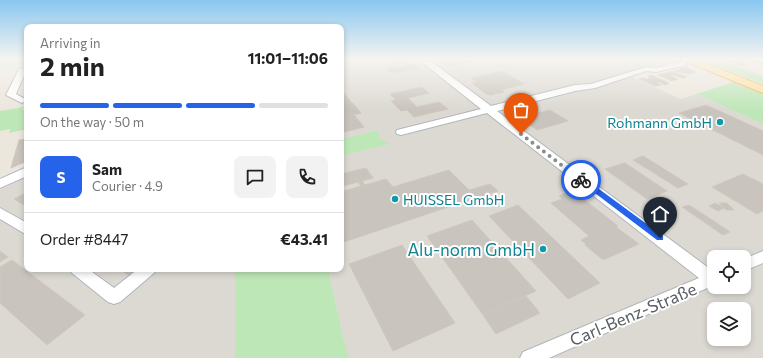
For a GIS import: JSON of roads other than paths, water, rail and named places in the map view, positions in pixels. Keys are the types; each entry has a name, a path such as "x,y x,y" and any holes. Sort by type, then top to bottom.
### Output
{"main road":[{"path":"724,76 763,90"},
{"path":"739,76 763,85"}],"street":[{"path":"20,76 11,95 22,100"},
{"path":"444,76 707,274"},
{"path":"401,132 575,88 592,86 625,76"},
{"path":"0,184 24,172"},
{"path":"0,213 24,228"},
{"path":"751,263 763,258"},
{"path":"80,272 114,297 145,272"},
{"name":"Carl-Benz-Straße","path":"529,358 707,282"}],"place":[{"name":"Rohmann GmbH","path":"720,122"},
{"name":"HUISSEL GmbH","path":"395,199"},
{"name":"Alu-norm GmbH","path":"543,249"}]}
